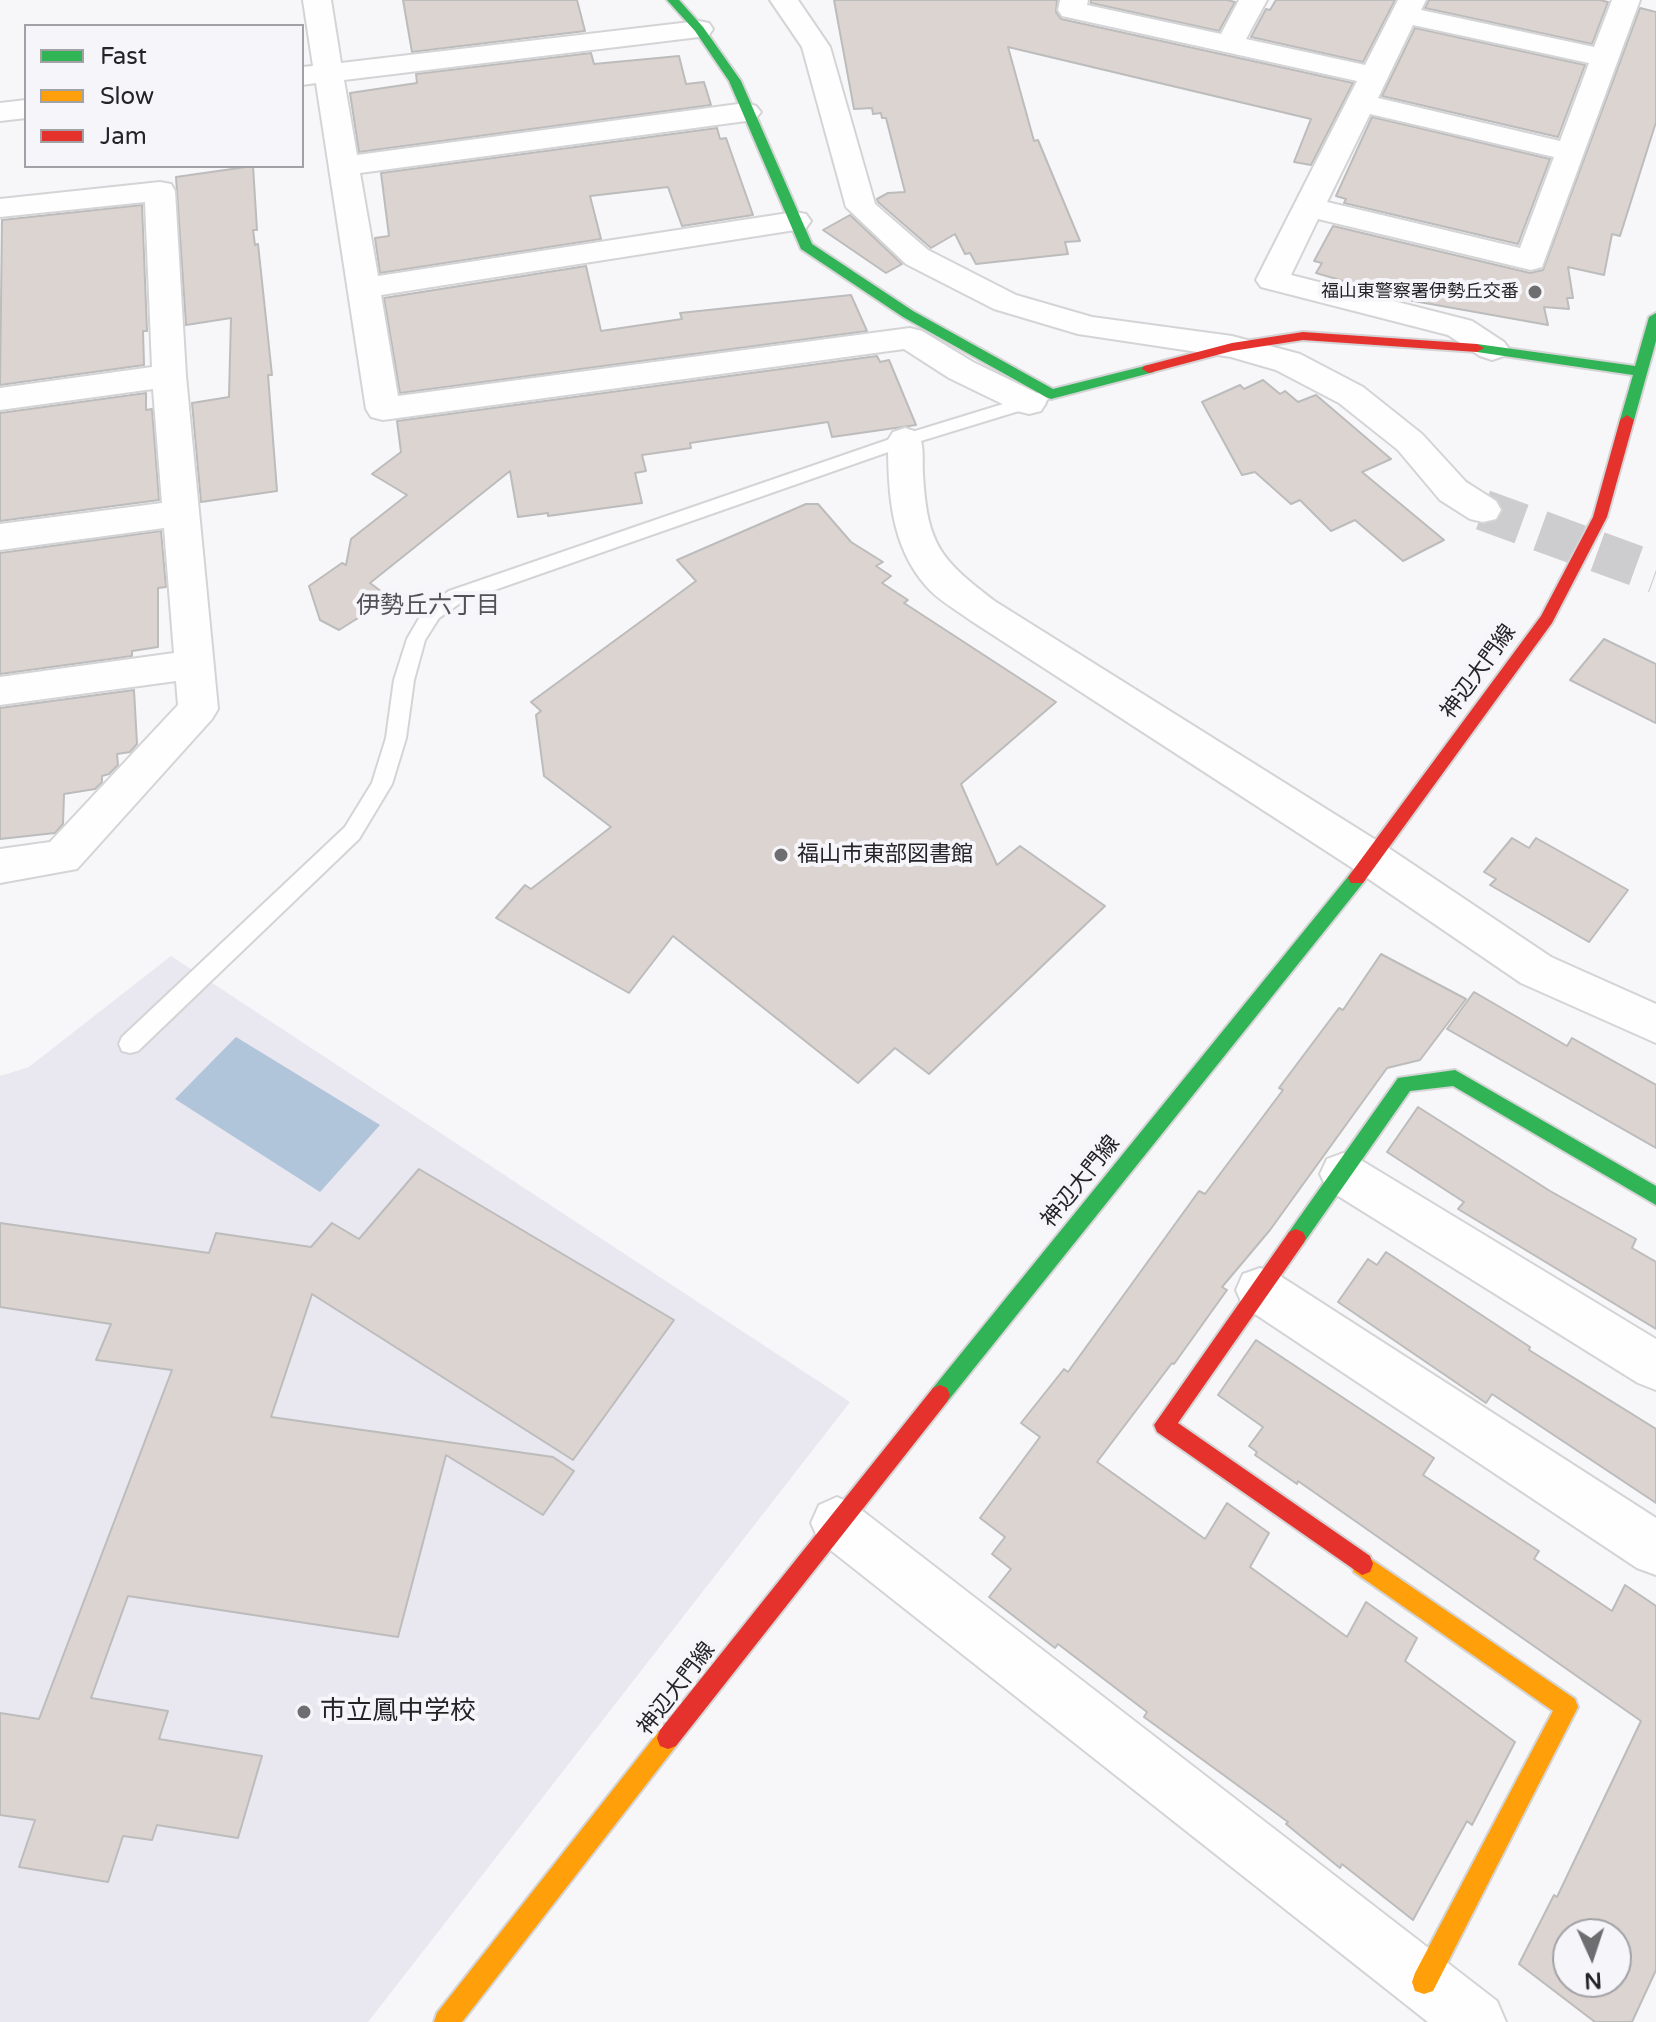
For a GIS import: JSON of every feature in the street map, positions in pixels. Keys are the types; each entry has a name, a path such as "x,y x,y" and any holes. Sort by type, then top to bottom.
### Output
{"street":[{"path":"317,0 316,74 345,166 383,409 910,338 961,370 1040,398 1232,347 1303,336 1492,349 1638,371"},
{"path":"673,0 699,29 735,81 806,246 1040,398"},
{"path":"784,0 816,47 861,207 917,257 1005,302 1090,327 1232,347 1288,362 1351,395 1410,442 1453,491 1483,510"},
{"path":"1074,0 1072,10 1229,45 1570,152"},
{"path":"1229,45 1253,0"},
{"path":"1309,207 1531,260 1626,0"},
{"path":"1492,349 1460,328 1272,280 1409,8 1604,58"},
{"path":"316,74 699,29"},
{"path":"0,112 24,109"},
{"path":"345,166 746,112"},
{"path":"0,208 160,191 169,376 198,709 62,857 0,866"},
{"path":"364,288 795,221"},
{"name":"神辺大門線","path":"446,2022 837,1523 1372,859 1547,619 1600,517 1638,371 1656,317"},
{"path":"0,399 169,376"},
{"path":"905,440 905,492 915,536 938,576 983,611 1372,859 1536,970 1656,1024"},
{"path":"0,537 182,513"},
{"path":"0,691 196,664"},
{"path":"1424,1982 1567,1707 1164,1425 1405,1084 1455,1078 1656,1196"},
{"path":"1343,1174 1656,1366"},
{"path":"1260,1290 1656,1549"},
{"path":"837,1523 1476,2022"}],"lane":[{"path":"130,1044 352,833 382,784 396,738 404,680 416,639 432,613 456,596 905,440 1040,398"}],"shaded area":[{"name":"市立鳳中学校","path":"171,956 850,1402 368,2022 0,2022 0,1076 29,1067"}],"water":[{"path":"236,1037 380,1125 320,1192 175,1099"}],"building":[{"path":"403,0 577,0 585,31 412,52"},
{"path":"834,0 1057,0 1056,12 1061,19 1353,83 1311,165 1294,162 1311,119 1008,47 1034,141 1038,140 1080,241 1065,242 1068,254 976,264 970,253 965,254 955,234 931,248 878,202 877,199 888,193 905,192 886,118 882,118 881,113 873,114 872,108 854,109"},
{"path":"1091,0 1235,2 1219,31 1091,3"},
{"path":"1276,0 1395,0 1363,62 1251,37 1266,9 1270,10"},
{"path":"1429,0 1608,2 1592,44 1425,8"},
{"path":"1640,8 1656,12 1656,122 1620,236 1612,234 1604,275 1568,267 1573,298 1567,298 1569,309 1544,307 1548,325 1408,300 1316,273 1322,263 1314,261 1333,226 1530,273 1543,270"},
{"path":"1415,28 1585,65 1558,137 1382,96"},
{"path":"591,53 594,64 679,56 686,84 704,82 711,105 359,152 350,93 417,83 416,74"},
{"path":"1372,117 1550,159 1518,244 1344,203 1346,199 1336,196"},
{"path":"717,128 720,139 726,138 753,215 682,226 668,187 590,196 601,239 380,273 375,238 389,236 381,173"},
{"path":"253,168 257,230 253,230 255,245 258,244 272,375 268,375 277,491 201,502 192,403 229,397 231,318 186,325 176,177"},
{"path":"142,205 147,331 143,331 144,365 0,385 2,220"},
{"path":"850,215 902,264 886,273 823,230"},
{"path":"586,266 601,331 682,319 680,313 851,295 867,331 400,393 384,298"},
{"path":"877,356 880,362 889,360 916,425 832,437 828,422 690,443 691,448 642,455 646,471 635,473 642,503 548,516 548,513 518,517 510,471 370,583 390,598 339,630 320,620 309,586 342,563 346,565 351,539 407,495 372,474 401,452 397,421"},
{"path":"1263,380 1280,394 1285,391 1298,402 1316,395 1391,459 1362,472 1444,540 1403,561 1355,520 1331,531 1300,500 1291,504 1255,472 1242,475 1202,402 1240,385 1244,389"},
{"path":"146,393 146,410 152,409 159,500 0,521 0,413"},
{"path":"806,504 818,504 851,542 883,562 876,566 891,576 882,583 908,600 904,603 1056,702 961,784 997,865 1020,846 1105,906 929,1074 895,1048 858,1083 673,936 629,993 496,918 525,885 531,889 611,827 544,776 536,715 541,711 531,702 696,581 677,560"},
{"path":"161,531 166,587 158,588 158,647 132,651 132,656 0,674 0,553"},
{"path":"1604,639 1656,664 1656,723 1570,680"},
{"path":"134,690 137,744 130,752 117,754 118,765 102,776 102,782 95,789 64,794 63,824 55,833 0,839 0,708"},
{"path":"1512,838 1529,848 1536,838 1628,890 1589,942 1490,885 1496,879 1484,872"},
{"path":"1381,954 1466,999 1420,1060 1387,1068 1270,1230 1222,1287 1227,1290 1174,1364 1097,1462 1205,1539 1227,1503 1269,1533 1250,1567 1347,1637 1366,1602 1417,1638 1405,1661 1515,1742 1472,1825 1467,1821 1413,1920 1342,1864 1340,1868 1286,1824 1288,1822 1144,1717 1147,1712 1058,1644 1055,1648 989,1597 1011,1569 992,1554 1005,1537 980,1518 1040,1437 1021,1423 1064,1369 1068,1372 1199,1191 1205,1194 1283,1090 1279,1088 1339,1008 1343,1010"},
{"path":"1474,992 1567,1046 1572,1038 1656,1085 1656,1148 1447,1029"},
{"path":"1418,1107 1550,1191 1636,1239 1632,1248 1656,1262 1656,1329 1458,1209 1464,1202 1387,1152"},
{"path":"419,1169 674,1320 573,1460 312,1294 271,1417 553,1457 574,1471 543,1515 446,1455 398,1637 128,1596 91,1698 168,1711 159,1739 262,1756 238,1838 157,1825 152,1840 123,1836 108,1882 19,1867 35,1820 0,1815 0,1713 39,1719 172,1370 96,1360 111,1324 0,1307 0,1223 209,1253 216,1233 311,1247 332,1223 359,1239"},
{"path":"1386,1252 1530,1347 1529,1350 1656,1429 1656,1503 1492,1394 1486,1403 1338,1302 1368,1259 1377,1265"},
{"path":"1256,1340 1434,1458 1423,1475 1539,1551 1534,1559 1612,1611 1625,1585 1656,1606 1656,1970 1632,2022 1595,2022 1564,1998 1632,1998 1632,1918 1552,1918 1552,1989 1519,1964 1554,1895 1557,1897 1641,1721 1298,1481 1297,1484 1255,1455 1257,1452 1249,1446 1263,1427 1218,1395"}],"tunnel":[{"path":"1483,510 1656,573"}],"traffic: fast":[{"path":"673,0 699,29 735,81 806,246 908,314 1051,394 1149,369"},
{"path":"1627,420 1656,317"},
{"path":"1477,348 1638,371"},
{"path":"940,1395 1357,878"},
{"path":"1296,1238 1405,1084 1455,1078 1656,1196"}],"traffic: slow":[{"path":"1362,1564 1567,1707 1424,1982"},
{"path":"446,2022 668,1738"}],"traffic: jam":[{"path":"1149,369 1232,347 1303,336 1477,348"},
{"path":"1357,878 1547,619 1600,517 1627,420"},
{"path":"1296,1238 1164,1425 1362,1564"},
{"path":"668,1738 940,1395"}],"place":[{"name":"福山東警察署伊勢丘交番","path":"1535,292"},
{"name":"福山市東部図書館","path":"781,855"},
{"name":"市立鳳中学校","path":"304,1712"}],"district":[{"name":"伊勢丘六丁目","path":"428,607"}]}
